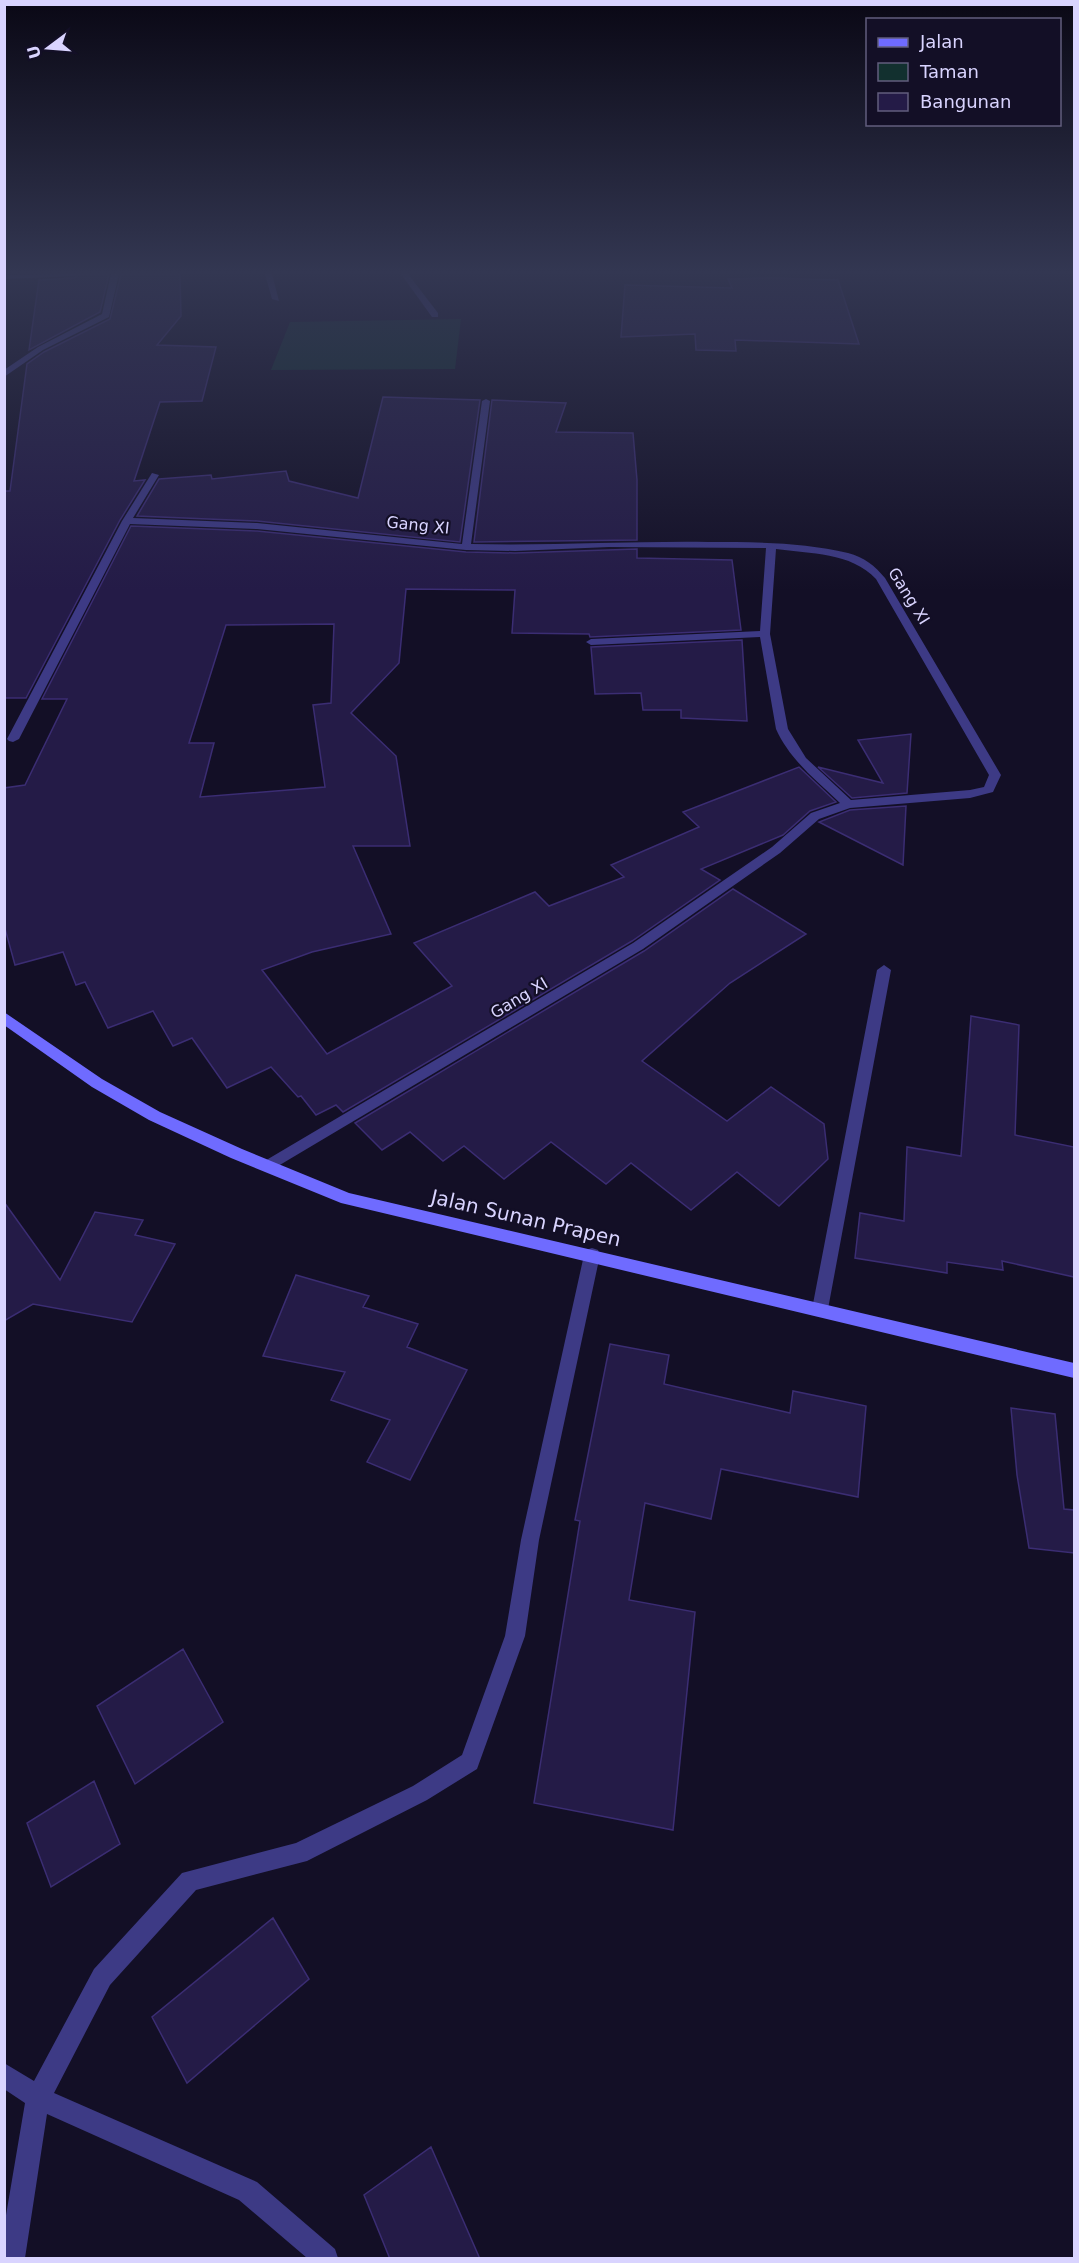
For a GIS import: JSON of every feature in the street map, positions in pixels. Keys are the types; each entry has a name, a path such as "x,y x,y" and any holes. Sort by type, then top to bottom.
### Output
{"main road":[{"name":"Jalan Sunan Prapen","path":"4,1017 57,1056 129,1102 268,1166 347,1198 1074,1371"}],"street":[{"path":"466,548 486,401"},
{"path":"13,739 127,521 155,475"},
{"name":"Gang XI","path":"127,521 246,526 466,548 609,544 771,544 847,556 868,564 880,578 995,775 989,789 970,794 848,804 815,816 777,850 638,946 268,1166"},
{"path":"771,544 765,634 786,741 848,804"},
{"path":"591,642 765,634"},
{"path":"820,1309 884,970"},
{"path":"12,2259 38,2098 102,1977 190,1881 299,1852 420,1793 470,1762 515,1636 530,1540 592,1255"},
{"path":"4,2075 38,2098 248,2191 326,2259"}],"building":[{"path":"25,380 208,380 202,401 160,402 134,481 145,480 120,520 26,698 4,698 4,491 10,491"},
{"path":"383,397 480,400 460,542 257,521 137,516 159,479 211,475 212,479 286,471 289,481 358,498"},
{"path":"492,400 566,403 556,432 633,433 637,480 637,540 474,542"},
{"path":"131,526 257,531 466,552 515,553 637,549 637,558 732,560 741,630 590,637 589,634 512,633 515,590 406,589 399,663 351,713 396,756 410,846 353,846 391,934 312,952 262,970 327,1054 452,986 414,943 535,892 549,906 624,877 611,865 699,827 683,812 799,767 836,802 810,811 783,835 701,869 720,880 632,941 343,1112 336,1105 316,1115 301,1096 298,1097 271,1067 227,1088 192,1038 173,1046 153,1011 108,1028 85,982 76,985 63,952 15,965 4,925 4,788 25,785 67,699 42,699","holes":["334,624 331,703 313,705 325,787 200,797 214,743 189,743 226,625"]},
{"path":"742,640 747,721 681,718 681,710 643,710 641,693 595,694 591,647"},
{"path":"911,734 907,793 852,798 818,767 883,783 858,740"},
{"path":"906,806 903,865 819,822 850,810"},
{"path":"733,889 806,934 730,983 642,1061 727,1121 771,1087 824,1124 828,1159 779,1206 737,1172 691,1210 631,1163 606,1184 551,1142 504,1179 464,1146 443,1161 410,1132 382,1150 355,1123 644,951"},
{"path":"971,1016 1019,1025 1015,1135 1074,1147 1074,1277 1002,1261 1003,1270 947,1262 947,1273 855,1258 860,1213 904,1221 907,1147 961,1156"},
{"path":"4,1202 60,1280 95,1212 143,1220 135,1235 175,1244 132,1322 33,1304 4,1321"},
{"path":"296,1275 369,1296 363,1307 418,1324 407,1347 467,1370 410,1480 367,1462 390,1420 331,1400 345,1372 263,1356"},
{"path":"610,1344 669,1355 664,1384 790,1413 793,1391 866,1406 858,1497 721,1469 711,1519 645,1503 629,1600 695,1612 673,1830 534,1803 580,1521 575,1520"},
{"path":"1011,1408 1055,1414 1064,1509 1074,1510 1074,1553 1029,1548 1017,1475"},
{"path":"183,1649 223,1722 135,1784 97,1706"},
{"path":"94,1781 120,1844 51,1887 27,1823"},
{"path":"273,1918 309,1979 187,2083 152,2017"},
{"path":"431,2147 480,2259 390,2259 364,2195"}]}
